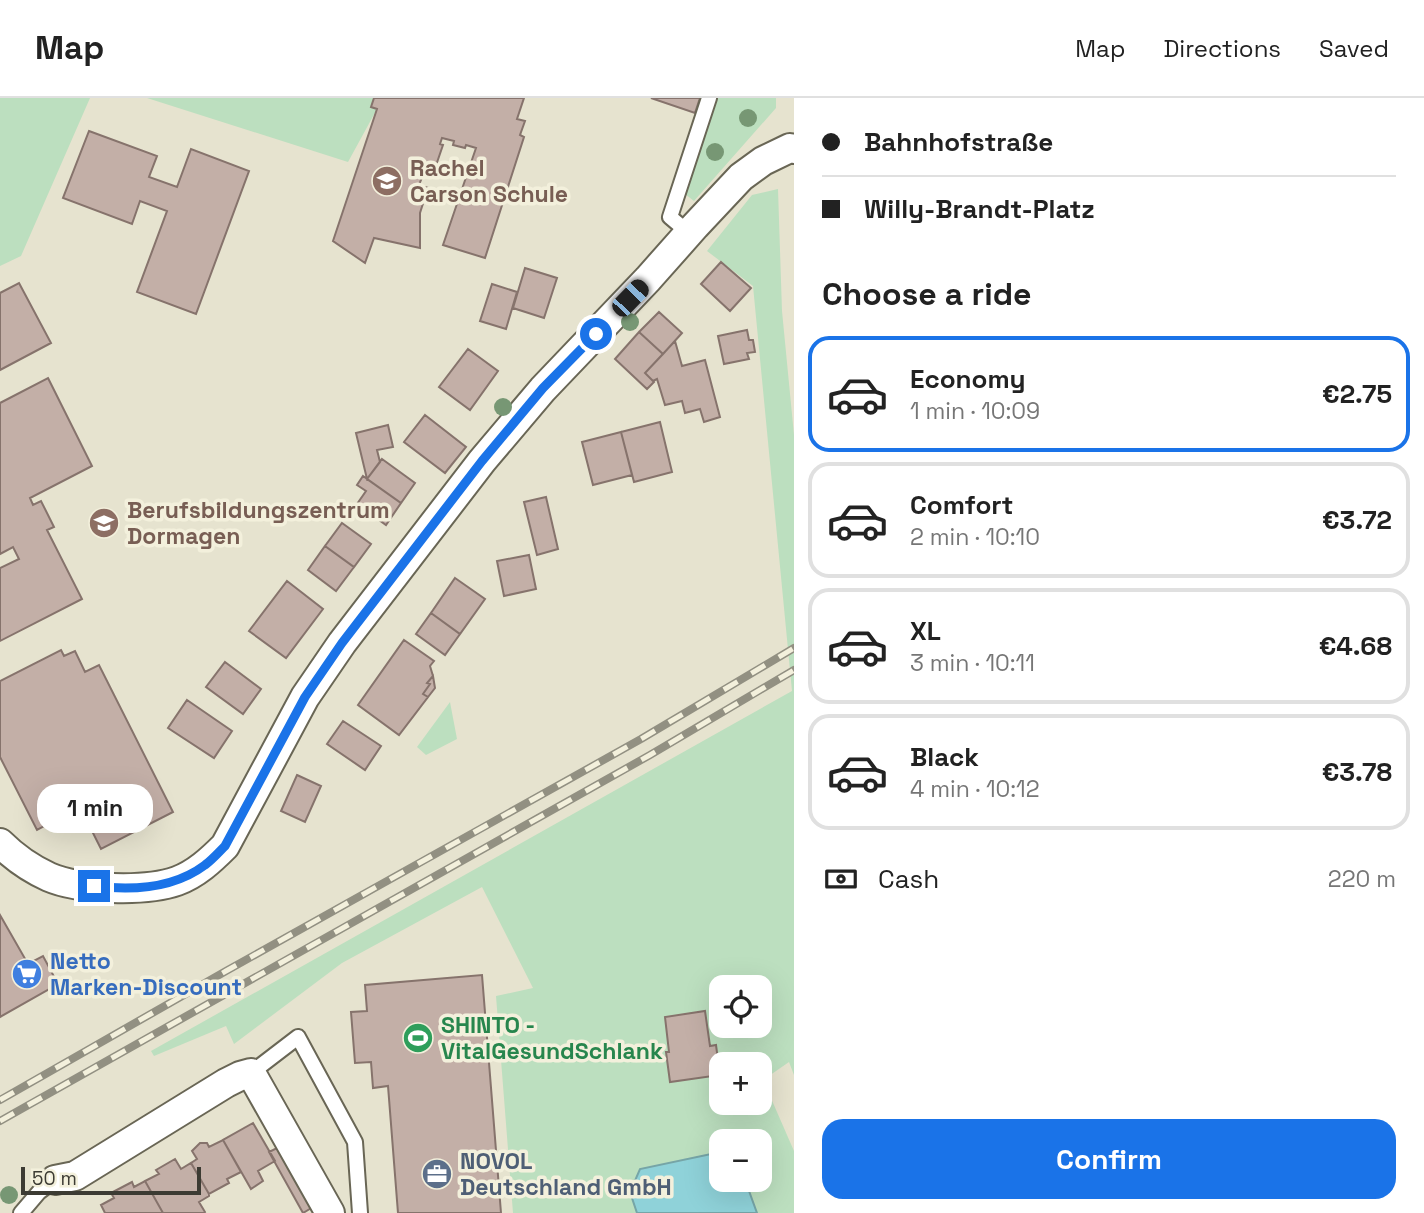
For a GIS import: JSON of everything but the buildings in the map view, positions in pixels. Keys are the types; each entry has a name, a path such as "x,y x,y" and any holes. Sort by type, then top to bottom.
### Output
{"street":[{"path":"0,843 16,859 50,878 114,888 156,887 179,880 205,865 225,846 305,697 342,643 482,461 543,388 741,177 763,161 790,148 794,149"},
{"path":"55,1180 75,1176 226,1083 251,1073 330,1213"}],"lane":[{"path":"689,233 670,217 709,98"},
{"path":"251,1073 298,1037 355,1142 360,1213"},
{"path":"21,1213 39,1192 55,1180"}],"green space":[{"path":"0,98 90,98 21,256 0,266"},
{"path":"147,98 374,98 377,109 348,162"},
{"path":"717,98 776,98 776,108 694,201 685,194"},
{"path":"778,189 782,311 794,435 794,1075 789,1062 772,1074 772,1052 709,1052 709,1115 772,1115 772,1101 794,1151 794,1213 513,1213 496,996 533,988 482,887 342,963 234,1044 226,1026 154,1056 151,1051 792,691 753,286 707,251 752,195"},
{"path":"450,702 457,739 426,755 417,747"}],"water":[{"path":"709,1154 709,1192 749,1192 757,1213 637,1213 630,1192 640,1169"}],"railway":[{"path":"0,1100 641,739 794,648"},
{"path":"0,1121 650,755 794,670"}],"place":[{"name":"Rachel Carson Schule","path":"387,181"},
{"name":"Berufsbildungszentrum Dormagen","path":"104,523"},
{"name":"Netto Marken-Discount","path":"27,974"},
{"name":"SHINTO - VitalGesundSchlank","path":"418,1038"},
{"name":"NOVOL Deutschland GmbH","path":"437,1174"}],"route":[{"path":"94,886 156,887 179,880 205,865 225,846 305,697 342,643 482,461 543,388 596,334"}]}
